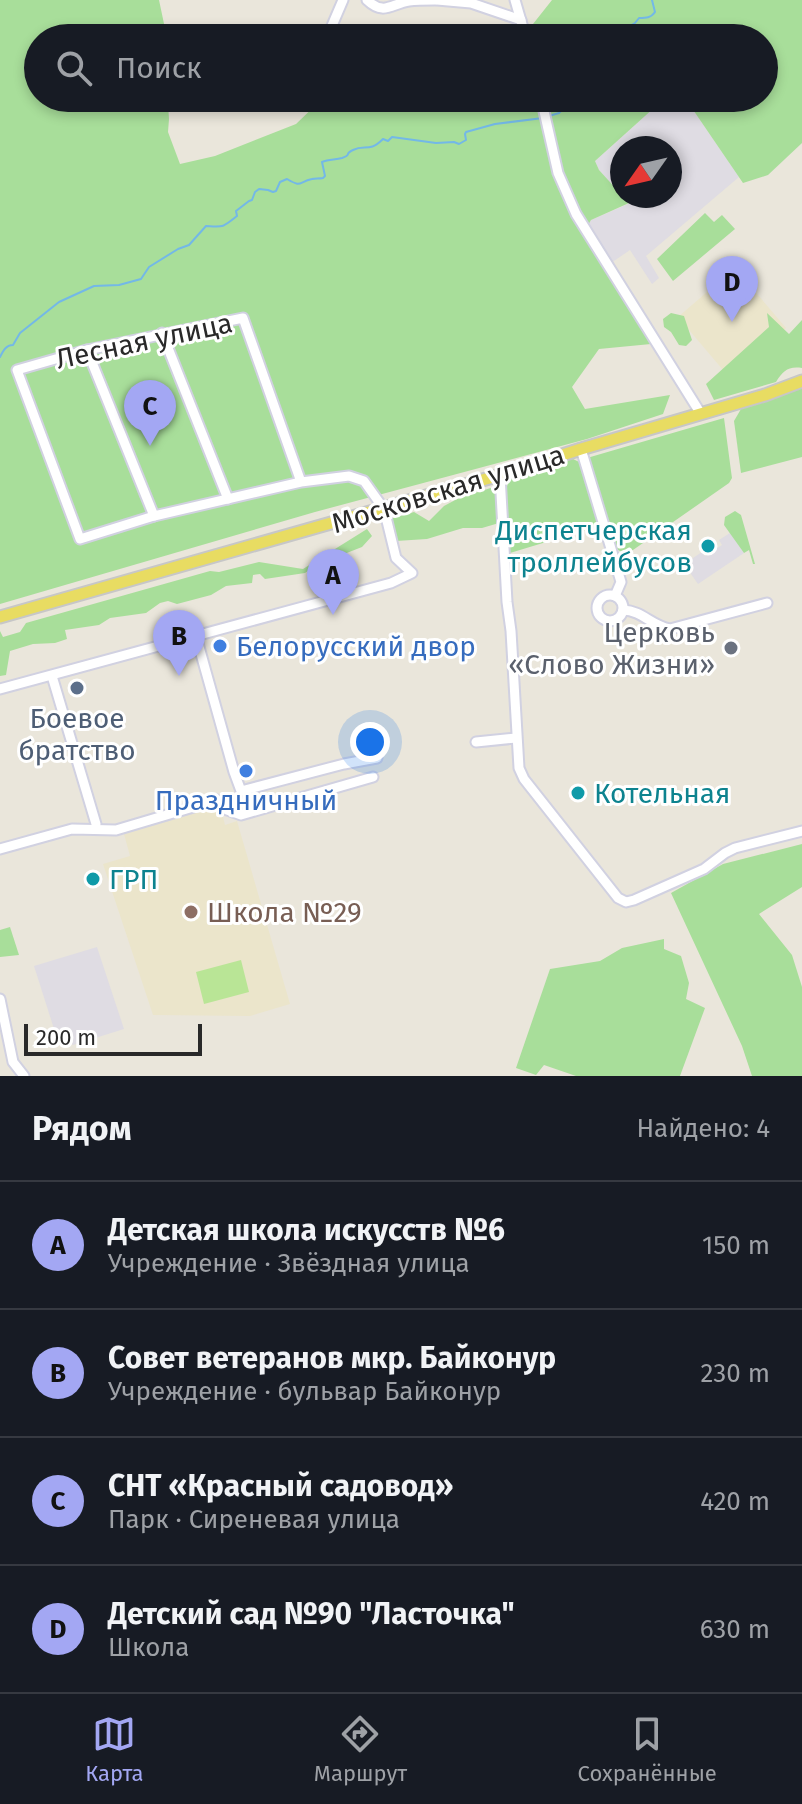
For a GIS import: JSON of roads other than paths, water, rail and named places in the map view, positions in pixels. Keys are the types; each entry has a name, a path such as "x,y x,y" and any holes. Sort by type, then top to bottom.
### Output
{"main road":[{"name":"Московская улица","path":"0,617 500,475 802,381"}],"street":[{"path":"333,24 343,0"},
{"path":"367,0 374,7 384,9 409,1 471,3 521,20"},
{"path":"515,0 522,24"},
{"path":"545,112 558,173 576,214 701,414"},
{"name":"Лесная улица","path":"154,516 80,539 17,370 87,350 243,318 301,482"},
{"path":"162,333 228,499"},
{"path":"0,689 391,583 412,573 396,558 384,509 364,481 349,476 301,482 154,516 87,350"},
{"path":"581,449 621,582 615,596"},
{"path":"500,475 519,768 524,779 618,898 626,902 634,900 704,869 735,848 802,831"},
{"path":"605,596 615,596 621,600 623,610 620,616 612,621 602,618 597,606 600,600 605,596"},
{"path":"623,610 629,609 657,627 670,629 767,603"},
{"path":"196,636 241,791 377,758"},
{"path":"52,676 96,824"},
{"path":"476,742 516,738"},
{"path":"0,849 72,829 116,830 217,800 227,810 241,815 373,777"},
{"path":"0,999 13,1062 24,1076"}],"waterway":[{"path":"633,24 639,18 655,12 652,0"},
{"path":"549,116 560,112"},
{"path":"0,357 20,333 59,302 94,286 119,285 141,279 149,267 189,245 206,226 223,226 232,220 237,216 236,211 252,200 259,189 273,192 280,182 287,179 298,184 323,178 322,162 342,158 357,148 374,146 383,139 388,141 392,137 459,144 466,140 466,132 495,124 543,118"}],"place":[{"name":"Детский сад №90 \"Ласточка\"","path":"732,322"},
{"name":"СНТ «Красный садовод»","path":"150,446"},
{"name":"Диспетчерская троллейбусов","path":"708,546"},
{"name":"Детская школа искусств №6","path":"333,615"},
{"name":"Белорусский двор","path":"220,646"},
{"name":"Церковь «Слово Жизни»","path":"731,648"},
{"name":"Совет ветеранов мкр. Байконур","path":"179,676"},
{"name":"Боевое братство","path":"77,688"},
{"name":"Праздничный","path":"246,771"},
{"name":"Котельная","path":"578,793"},
{"name":"ГРП","path":"93,879"},
{"name":"Школа №29","path":"191,912"}]}
